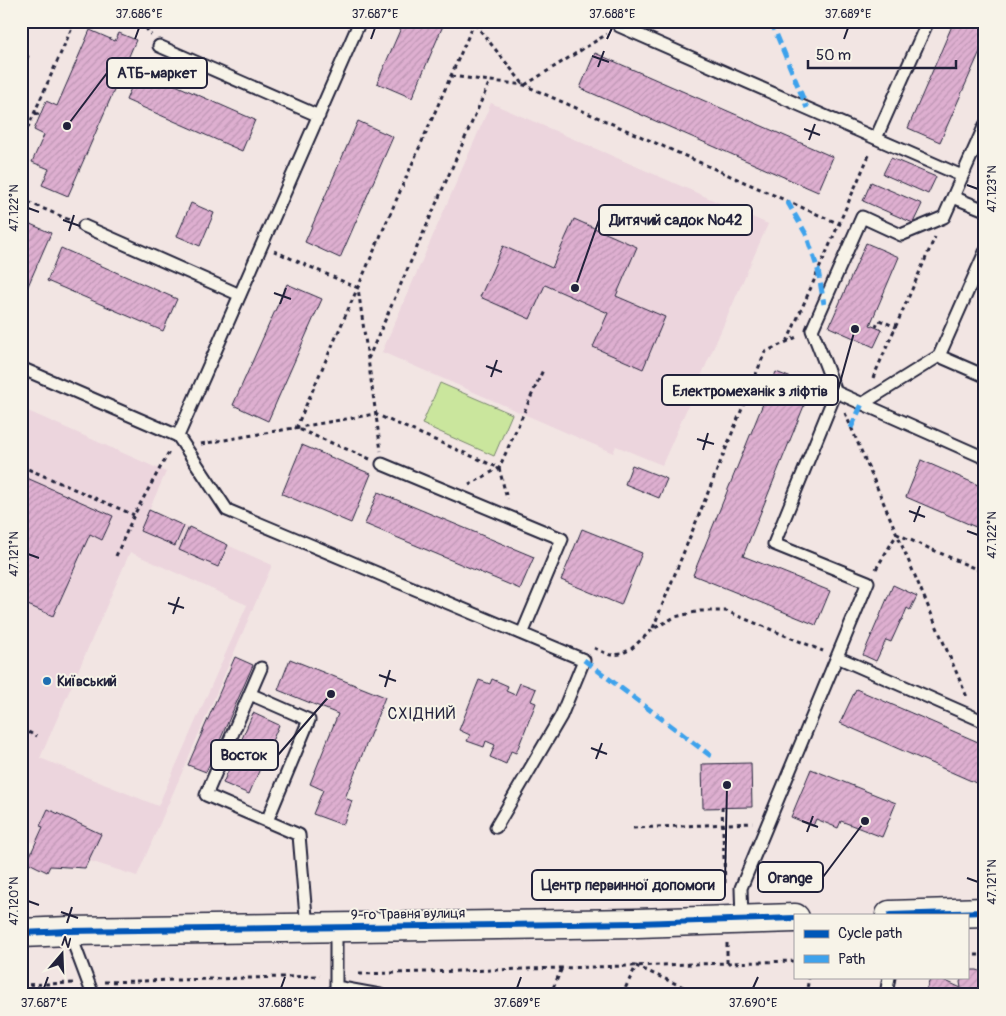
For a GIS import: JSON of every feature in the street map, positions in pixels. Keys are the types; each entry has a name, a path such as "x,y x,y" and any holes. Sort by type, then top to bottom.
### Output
{"street":[{"path":"927,914 985,912"},
{"name":"9-го Травня вулиця","path":"21,933 637,923 794,918"}],"lane":[{"path":"178,436 360,21"},
{"path":"876,138 928,21"},
{"path":"619,26 962,176"},
{"path":"159,46 318,116"},
{"path":"742,920 741,888 868,582 774,544 836,392 812,330 862,217 902,235 944,217 985,124"},
{"path":"953,197 985,210"},
{"path":"84,226 240,295"},
{"path":"862,404 939,356 985,252"},
{"path":"939,356 985,376"},
{"path":"21,368 178,436 227,510 584,660 561,716 496,827"},
{"path":"836,392 985,458"},
{"path":"382,464 562,538 522,634"},
{"path":"837,657 981,720"},
{"path":"261,668 206,795 299,835 307,928"},
{"path":"250,694 309,720 267,821"},
{"path":"336,928 335,986 380,995"},
{"path":"69,931 93,995"},
{"path":"886,995 889,978"}],"path":[{"path":"21,143 75,21"},
{"path":"296,428 475,22 524,85"},
{"path":"524,85 619,26"},
{"path":"451,76 524,85 856,231"},
{"path":"368,359 490,81"},
{"path":"34,113 40,115"},
{"path":"787,342 876,138"},
{"path":"21,198 84,226"},
{"path":"862,404 944,217"},
{"path":"262,246 358,288"},
{"path":"358,288 382,464"},
{"path":"876,327 879,320 896,327"},
{"path":"812,330 765,352 653,629 675,617 700,611 726,611 837,657"},
{"path":"453,493 499,468 543,370"},
{"path":"836,392 897,534 981,720"},
{"path":"197,445 375,414 499,468"},
{"path":"296,428 382,464"},
{"path":"116,556 134,515 178,436"},
{"path":"21,466 134,515"},
{"path":"499,468 511,517"},
{"path":"897,534 985,573"},
{"path":"868,582 897,534"},
{"path":"21,729 37,736"},
{"path":"633,828 768,822"},
{"path":"968,955 985,955"},
{"path":"21,985 88,983 335,986 562,968 794,961"},
{"path":"622,995 636,966"},
{"path":"636,966 701,995"},
{"path":"550,995 562,968"},
{"path":"806,995 809,978"}],"shaded area":[{"path":"491,103 768,224 662,465 616,446 613,453 382,352"},
{"name":"Київський","path":"21,408 166,472 149,510 272,565 137,876 21,839","holes":["130,552 247,605 158,806 40,758"]}],"green space":[{"path":"440,383 512,414 494,456 422,424"}],"building":[{"path":"404,21 445,21 412,98 377,83"},
{"path":"954,21 985,21 985,40 940,142 908,128"},
{"path":"90,30 115,41 119,33 136,40 68,196 42,185 49,169 32,162 44,135 34,130 46,101 57,106"},
{"path":"21,53 29,56 21,74"},
{"path":"595,53 833,157 818,192 580,88"},
{"path":"139,69 255,120 242,151 126,100"},
{"path":"358,121 393,137 340,258 305,242"},
{"path":"891,158 936,177 928,194 883,174"},
{"path":"871,182 922,204 913,223 863,201"},
{"path":"191,203 214,213 200,246 177,236"},
{"path":"574,219 637,247 616,296 665,317 643,369 593,347 608,313 545,285 530,319 480,297 503,246 552,268"},
{"path":"21,220 51,233 21,302"},
{"path":"866,243 899,257 870,325 882,330 874,347 829,327"},
{"path":"61,248 177,299 163,331 47,281"},
{"path":"287,284 322,299 268,421 233,405"},
{"path":"776,372 812,386 743,556 830,591 816,625 693,575"},
{"path":"302,445 371,474 351,523 282,494"},
{"path":"921,460 985,488 985,531 906,497"},
{"path":"632,465 667,479 659,498 625,484"},
{"path":"27,478 113,516 102,540 90,534 53,616 21,602 21,486 23,487"},
{"path":"378,492 534,557 520,589 365,524"},
{"path":"149,510 184,526 175,546 140,531"},
{"path":"189,527 228,545 218,567 179,550"},
{"path":"582,529 642,553 621,605 561,580"},
{"path":"893,585 917,596 910,610 907,608 891,642 886,640 876,661 863,655"},
{"path":"235,657 253,665 206,772 188,765"},
{"path":"290,659 385,697 345,798 352,801 343,825 313,814 323,790 310,784 338,714 278,690"},
{"path":"492,679 508,686 506,691 515,695 520,683 536,689 531,701 536,703 516,753 511,751 506,764 490,757 495,745 486,741 484,747 467,741 470,735 459,730 479,680 490,684"},
{"path":"856,689 985,745 985,787 840,723"},
{"path":"253,713 279,725 249,794 223,783"},
{"path":"751,763 752,807 703,808 702,764"},
{"path":"811,769 896,803 882,837 841,821 838,828 816,819 813,826 791,817"},
{"path":"48,809 101,834 85,868 50,866 47,872 27,862 43,827 40,826"},
{"path":"977,970 985,973 985,995 924,995 931,978 939,978 961,988 962,978 968,978 968,972"}],"marked path":[{"path":"619,26 756,21"},
{"path":"771,21 807,108"},
{"path":"787,201 806,234 818,270 824,304"},
{"path":"851,428 862,404"},
{"path":"584,660 711,756"}],"cycle path":[{"path":"922,914 985,912"},
{"path":"21,933 637,923 794,918"}],"place":[{"name":"АТБ-маркет","path":"67,126"},
{"name":"Дитячий садок №42","path":"575,288"},
{"name":"Електромеханік з ліфтів","path":"855,329"},
{"name":"Київський","path":"47,681"},
{"name":"Восток","path":"331,694"},
{"name":"Центр первинної допомоги","path":"727,785"},
{"name":"Orange","path":"865,821"}],"district":[{"name":"СХІДНИЙ","path":"422,714"}]}
